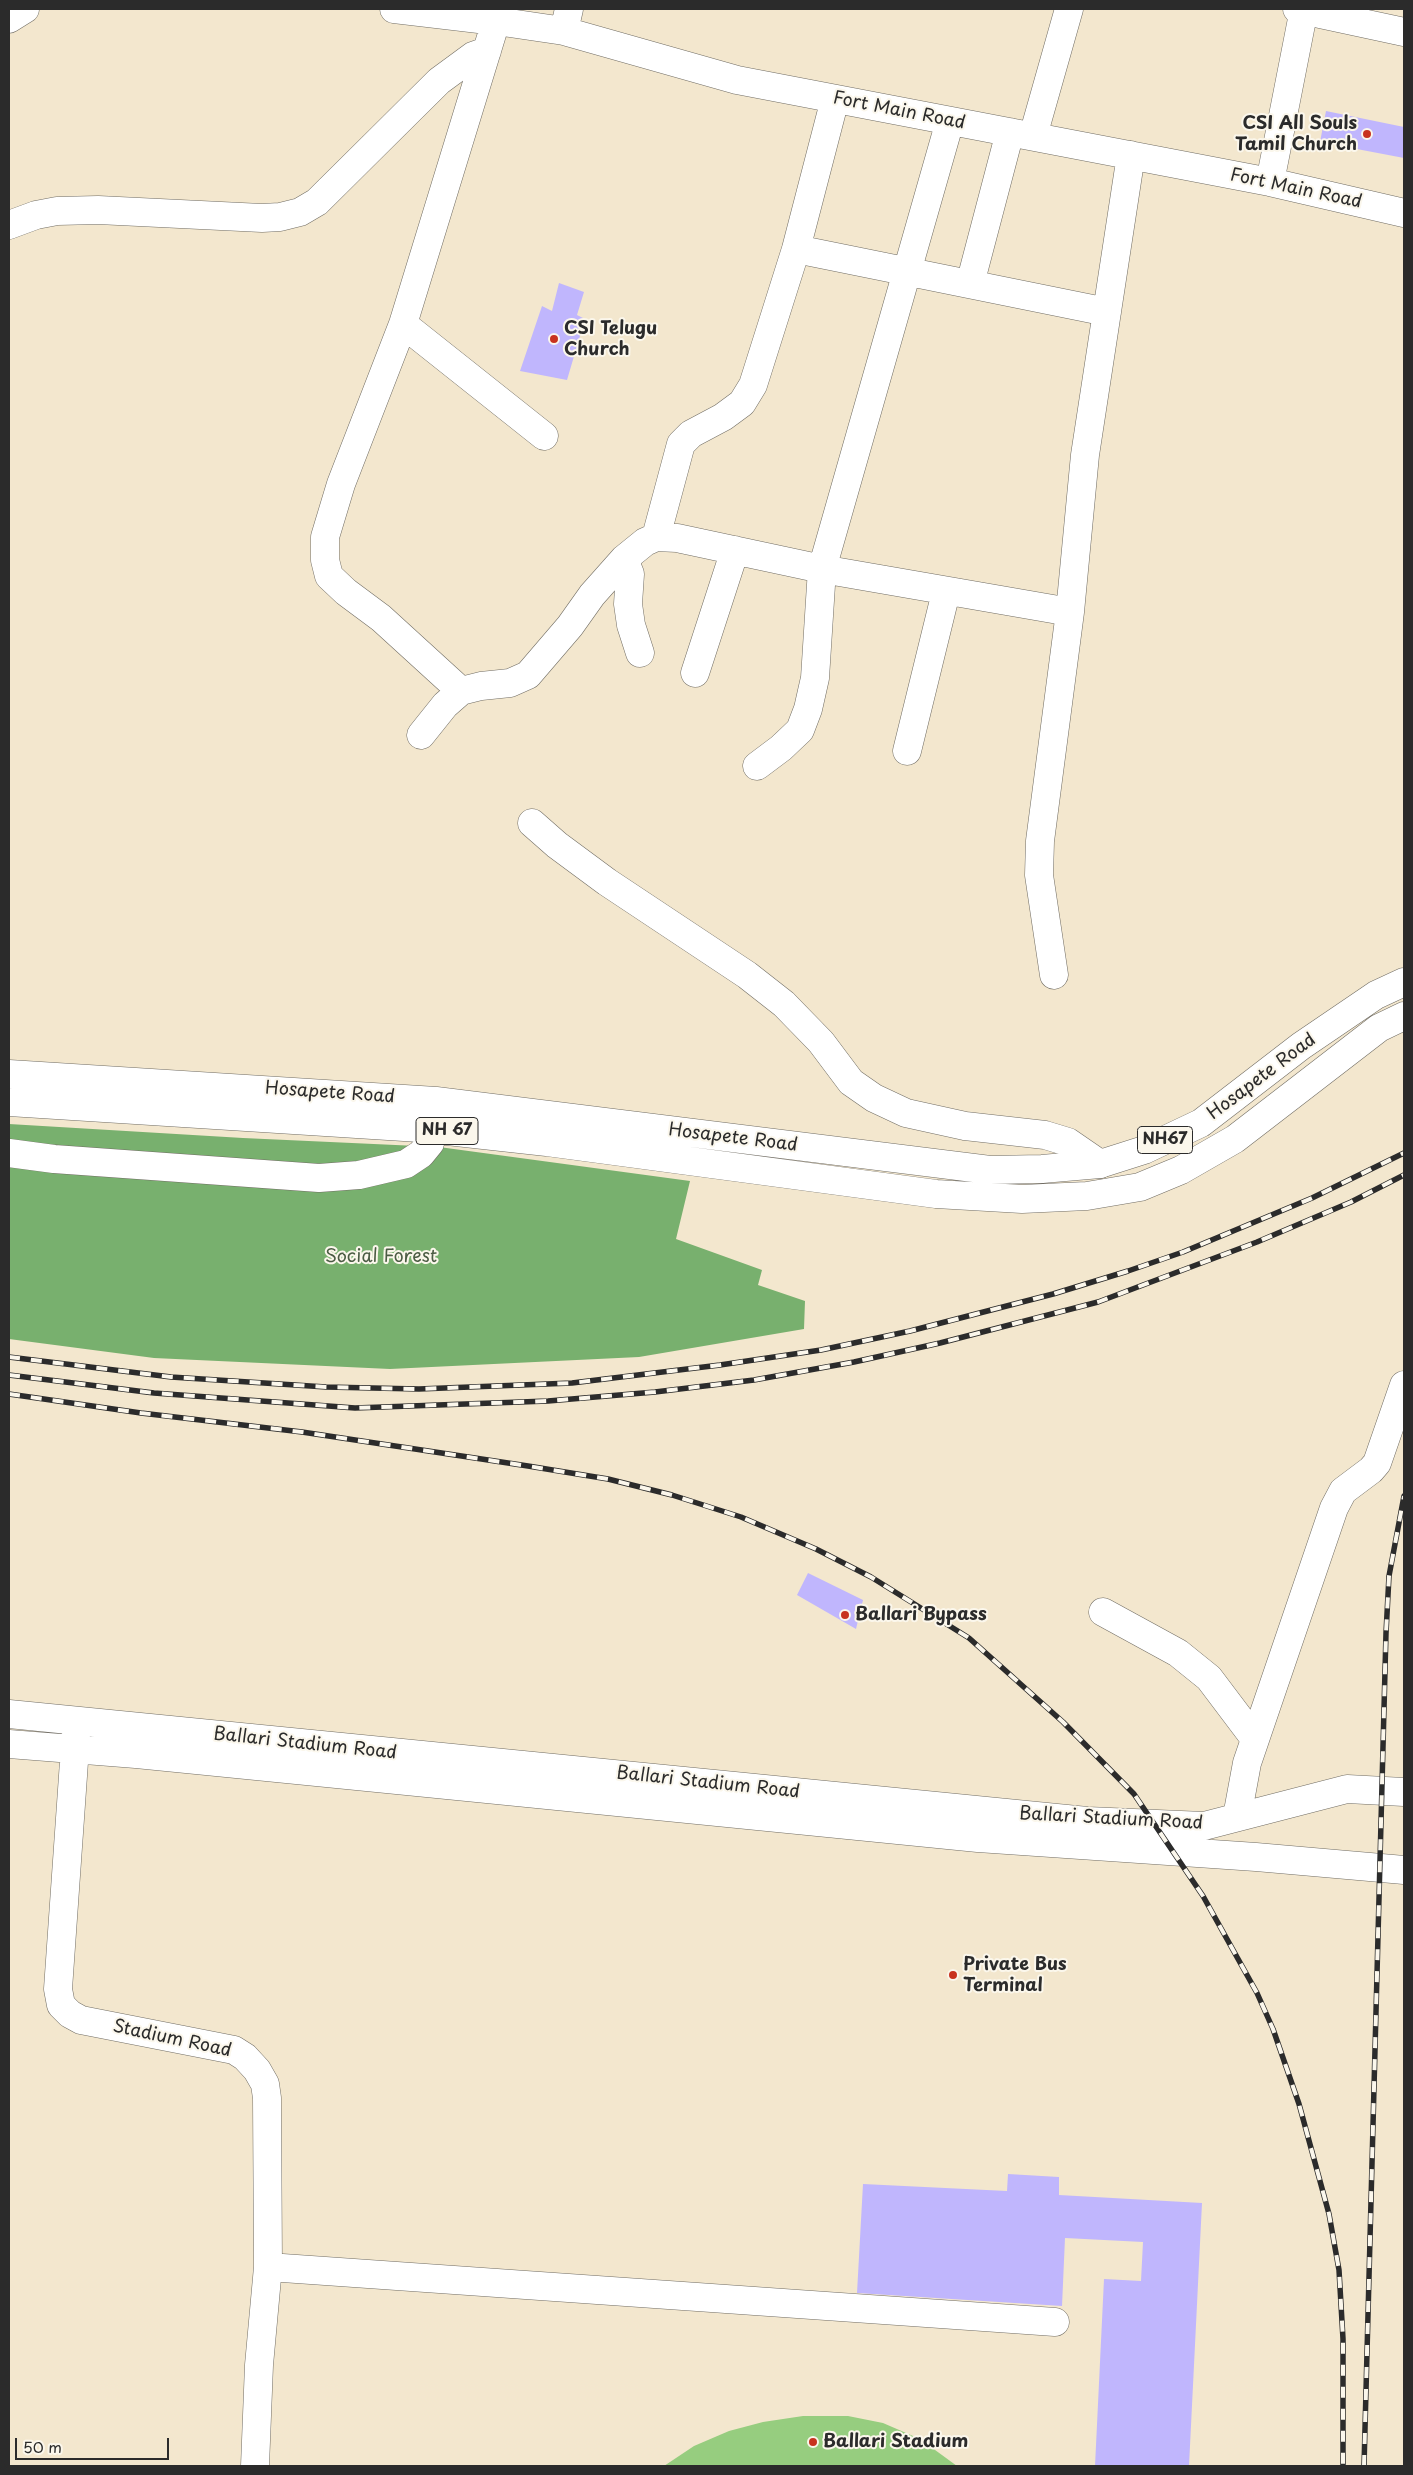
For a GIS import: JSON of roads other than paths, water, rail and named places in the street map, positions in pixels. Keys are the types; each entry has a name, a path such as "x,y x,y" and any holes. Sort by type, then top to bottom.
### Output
{"main road":[{"path":"9,19 25,9"},
{"name":"Fort Main Road","path":"394,9 496,20 566,20 737,80 1270,182 1404,213"},
{"path":"970,284 1022,134 1069,9"},
{"path":"1270,182 1301,9 1404,32"},
{"path":"461,691 382,618 346,592 329,576 325,560 325,537 341,484 403,324 496,20"},
{"path":"9,225 36,214 57,210 98,210 262,218 280,217 300,212 317,202 438,81 473,56 487,51"},
{"path":"656,537 682,444 691,434 723,417 742,402 753,385 796,249 835,99"},
{"path":"757,766 781,748 800,730 808,709 815,678 822,569 950,121"},
{"path":"1054,976 1039,875 1040,841 1070,612 1085,455 1131,155"},
{"path":"796,249 1107,312"},
{"path":"403,324 544,436"},
{"path":"421,735 445,705 461,691 481,686 510,683 528,675 570,626 592,595 624,559 644,542 656,537 677,538 822,569 1070,612"},
{"path":"695,673 735,550"},
{"path":"624,559 630,574 628,604 631,625 640,653"},
{"path":"907,751 946,592"},
{"path":"532,823 557,845 607,882 747,976 784,1004 821,1042 851,1082 874,1098 906,1113 965,1126 1045,1135 1068,1142 1100,1164"},
{"name":"Hosapete Road","path":"9,1074 436,1100 990,1170 1042,1169 1100,1164 1144,1150 1201,1123 1301,1046 1376,995 1404,982"},
{"name":"NH67","path":"882,1188 936,1194 1022,1199 1087,1196 1140,1186 1180,1170 1235,1139 1379,1028 1404,1016"},
{"path":"9,1153 54,1159 320,1178 386,1170 406,1164 421,1154 430,1143 434,1130 436,1100"},
{"name":"Hosapete Road","path":"9,1102 434,1130 547,1142 882,1188"},
{"path":"1236,1817 1239,1794 1255,1738 1338,1498 1377,1463 1404,1385"},
{"path":"1103,1612 1178,1654 1209,1678 1255,1738"},
{"name":"Ballari Stadium Road","path":"9,1714 1087,1822 1204,1826 1347,1789 1404,1792"},
{"name":"Stadium Road","path":"77,1721 58,1989 61,2005 70,2014 81,2020 234,2050 245,2057 257,2070 265,2084 267,2098 268,2267 259,2365 255,2466"},
{"name":"Ballari Stadium Road","path":"9,1744 75,1751 136,1754 978,1838 1256,1856 1404,1870"},
{"path":"978,1838 982,1811"},
{"path":"268,2267 1055,2322"}],"railway":[{"path":"9,1357 171,1377 326,1387 419,1389 572,1383 720,1365 821,1350 910,1331 1053,1294 1128,1271 1183,1252 1312,1198 1404,1153"},
{"path":"9,1375 154,1393 355,1408 548,1401 655,1392 754,1380 854,1362 940,1343 1098,1302 1257,1242 1351,1202 1404,1175"},
{"path":"9,1394 141,1413 302,1432 528,1466 608,1479 672,1495 741,1517 816,1549 871,1577 969,1638 1063,1722 1134,1794 1203,1896 1257,1993 1273,2029 1299,2104 1329,2214 1339,2270 1343,2339 1343,2466"},
{"path":"1364,2466 1386,1633 1389,1576 1404,1496"}],"place":[{"name":"CSI All Souls Tamil Church","path":"1367,134"},
{"name":"CSI Telugu Church","path":"554,339"},
{"name":"Ballari Bypass","path":"845,1615"},
{"name":"Private Bus Terminal","path":"953,1975"},
{"name":"Ballari Stadium","path":"813,2442"}],"park label":[{"name":"Social Forest","path":"381,1257"}]}
